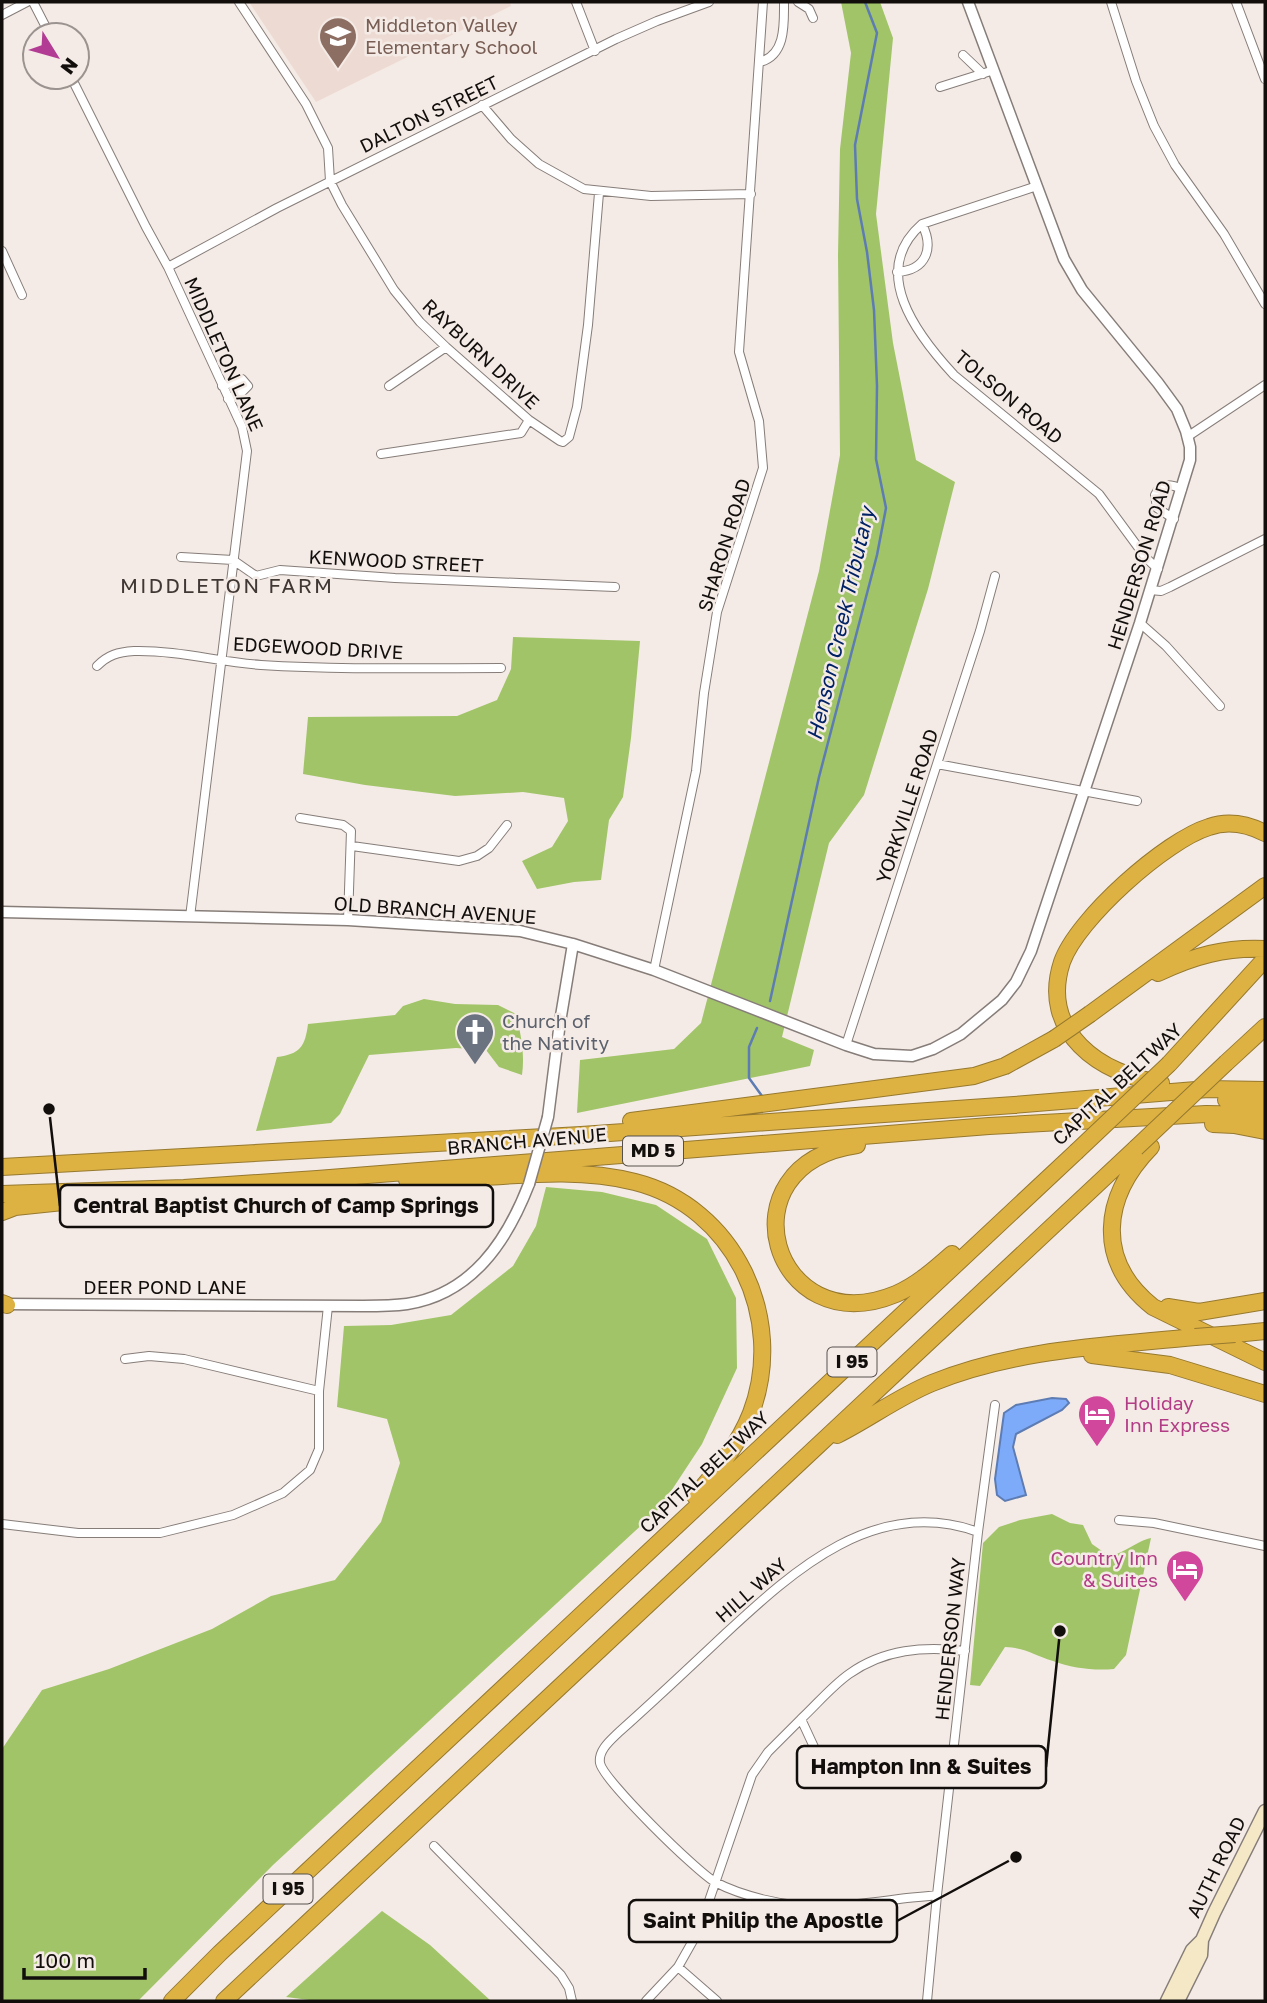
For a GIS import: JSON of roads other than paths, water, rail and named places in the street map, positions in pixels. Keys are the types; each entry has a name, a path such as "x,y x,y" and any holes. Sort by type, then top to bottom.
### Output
{"highway":[{"path":"1265,833 1232,823 1210,826 1180,841 1155,859 1109,899 1076,937 1062,963 1058,992 1060,1007 1071,1036 1090,1056 1116,1072 1159,1083 1265,1087"},
{"path":"450,1142 974,1076 1005,1066 1054,1039 1265,886"},
{"path":"1090,1014 1179,963 1224,950 1265,949"},
{"path":"1169,1064 1265,959"},
{"name":"CAPITAL BELTWAY","path":"172,2001 220,1953 1265,974"},
{"name":"I 95","path":"224,2001 822,1442 1143,1148 1265,1030"},
{"name":"BRANCH AVENUE","path":"2,1167 450,1142 1265,1087"},
{"path":"1014,1105 1265,1101"},
{"name":"BRANCH AVENUE","path":"2,1194 184,1188 989,1126 1206,1114 1265,1115"},
{"path":"1077,1122 1234,1125 1265,1131"},
{"path":"989,1126 837,1148 803,1166 784,1189 776,1212 777,1241 788,1268 818,1296 845,1303 869,1301 895,1294 920,1280 1076,1152"},
{"path":"1143,1148 1112,1219 1115,1259 1131,1286 1153,1307 1265,1362"},
{"path":"2,1158 104,1157 117,1160"},
{"path":"317,1178 437,1181 556,1174 613,1177 670,1195 704,1218 720,1234 743,1267 761,1321 763,1358 756,1395 743,1430 720,1466 628,1572"},
{"path":"2,1212 15,1207 184,1188"},
{"path":"1131,1286 1155,1302 1176,1310 1212,1311 1265,1301"},
{"path":"822,1442 930,1384 977,1367 1055,1351 1265,1331"},
{"path":"1055,1351 1170,1365 1265,1394"}],"main road":[{"name":"AUTH ROAD","path":"1167,2001 1192,1950 1202,1940 1265,1811"},
{"name":"AUTH ROAD","path":"1178,2001 1201,1955 1202,1940"}],"street":[{"path":"2,15 27,2"},
{"path":"33,2 43,21"},
{"name":"RAYBURN DRIVE","path":"239,2 293,82 321,132 330,155 330,181 394,290 420,322 446,347 547,434 563,442 577,407 599,193"},
{"path":"576,2 595,51"},
{"name":"DALTON STREET","path":"168,267 330,181 482,105 686,6 709,2"},
{"name":"SHARON ROAD","path":"654,970 696,771 704,693 717,612 764,468 759,421 739,352 764,2"},
{"path":"760,62 772,56 780,43 783,35 784,2"},
{"path":"799,2 809,9 813,18"},
{"name":"HENDERSON ROAD","path":"846,1045 874,1054 912,1056 933,1049 961,1034 1003,1000 1016,982 1040,927 1158,569 1190,460 1187,437 1177,409 1082,290 1064,260 968,2"},
{"path":"1111,2 1136,81 1154,126 1175,165 1224,234 1265,304"},
{"path":"1236,2 1265,79"},
{"path":"963,55 983,74"},
{"path":"940,87 995,70"},
{"name":"MIDDLETON LANE","path":"78,91 168,267 245,435 247,452 190,917"},
{"path":"482,105 511,139 539,164 577,186 599,193 651,197 751,194"},
{"path":"922,224 929,242 925,256 916,267 897,272 903,247 922,224 1037,186"},
{"path":"2,251 22,295"},
{"name":"TOLSON ROAD","path":"897,272 901,295 911,320 937,356 954,374 1099,494 1146,558 1158,569"},
{"path":"389,386 446,347"},
{"path":"222,386 242,379 247,382 245,390 228,399"},
{"path":"1187,437 1265,385"},
{"path":"381,454 521,433 529,419"},
{"path":"1174,519 1157,508 1155,495 1161,487 1168,484 1182,489"},
{"path":"1150,590 1161,591 1265,539"},
{"name":"KENWOOD STREET","path":"181,557 233,559 256,576 280,570 395,578 615,587"},
{"name":"YORKVILLE ROAD","path":"846,1045 995,576"},
{"path":"1140,623 1166,646 1220,706"},
{"name":"EDGEWOOD DRIVE","path":"97,666 110,655 134,652 222,659 258,665 329,668 500,668"},
{"path":"937,764 1137,802"},
{"path":"300,818 349,827 351,831 348,920"},
{"path":"352,846 459,861 477,856 489,848 507,825"},
{"name":"OLD BRANCH AVENUE","path":"2,912 348,920 505,930 546,936 654,970 846,1045"},
{"name":"DEER POND LANE","path":"4,1304 328,1306 408,1303 453,1287 470,1276 498,1247 509,1230 529,1184 548,1117 559,1022 573,944"},
{"path":"2,1524 78,1533 160,1533 233,1516 283,1493 304,1477 319,1449 319,1391 328,1306"},
{"path":"125,1359 149,1356 184,1359 319,1391"},
{"name":"HENDERSON WAY","path":"927,2001 978,1532 995,1405"},
{"path":"1119,1520 1154,1523 1265,1546"},
{"name":"HILL WAY","path":"715,1882 675,1848 605,1772 600,1759 608,1743 771,1591 821,1554 853,1538 903,1524 956,1526 978,1532"},
{"path":"646,2001 678,1967 707,1912 751,1775 768,1752 848,1674 866,1664 912,1648 965,1651"},
{"path":"802,1718 814,1747 834,1770"},
{"path":"434,1846 553,1966 569,1988 572,2001"},
{"path":"715,1882 766,1900 822,1906 851,1906 937,1895"},
{"path":"678,1967 717,2001"}],"water":[{"path":"1052,1398 1066,1399 1069,1403 1062,1410 1016,1434 1013,1447 1026,1495 1005,1501 997,1495 995,1479 1004,1413 1016,1405"}],"waterway":[{"name":"Henson Creek Tributary","path":"770,1001 819,777 877,555 886,508 876,459 874,310 857,199 855,145 877,33 865,2"},
{"name":"Henson Creek Tributary","path":"757,1028 749,1047 749,1078 762,1096"}],"place":[{"name":"Middleton Valley Elementary School","path":"338,70"},
{"name":"Church of the Nativity","path":"475,1066"},
{"name":"Central Baptist Church of Camp Springs","path":"49,1109"},
{"name":"Holiday Inn Express","path":"1097,1448"},
{"name":"Country Inn & Suites","path":"1185,1603"},
{"name":"Hampton Inn & Suites","path":"1060,1631"},
{"name":"Saint Philip the Apostle","path":"1016,1857"}],"district":[{"name":"MIDDLETON FARM","path":"227,586"}]}
